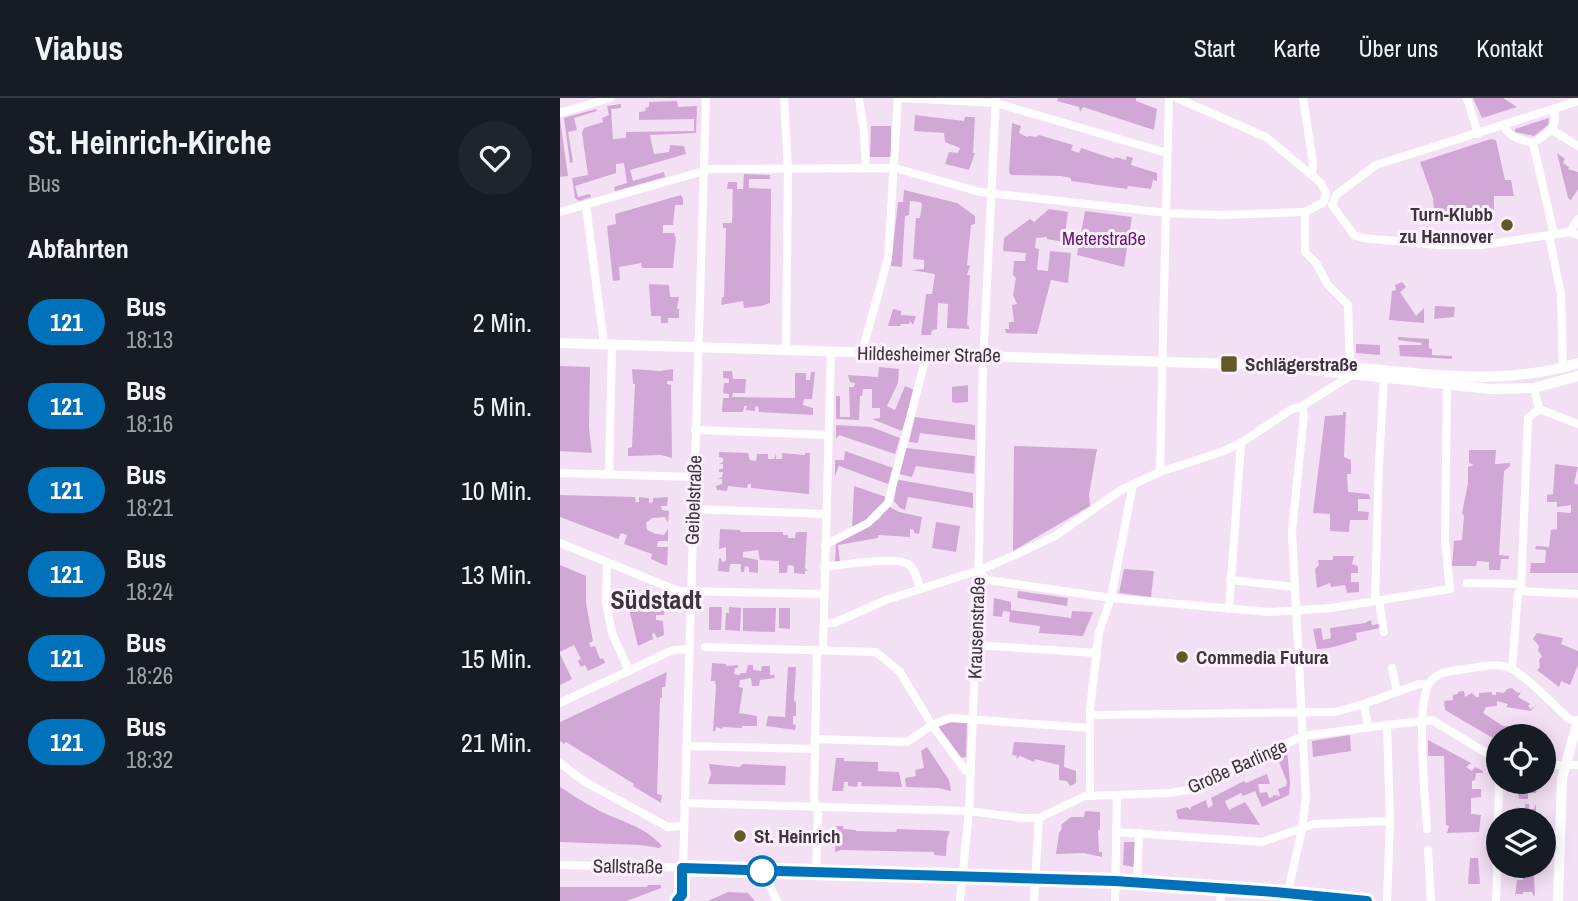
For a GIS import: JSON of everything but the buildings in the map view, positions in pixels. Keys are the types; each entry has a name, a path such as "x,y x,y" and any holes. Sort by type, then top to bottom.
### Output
{"main road":[{"name":"Hildesheimer Straße","path":"560,343 1298,366 1304,369 1490,378 1522,376 1578,363"},
{"name":"Hildesheimer Straße","path":"1351,371 1384,379 1490,389 1534,388 1578,376"},
{"path":"1558,901 1578,722"}],"street":[{"path":"560,113 610,98"},
{"name":"Geibelstraße","path":"680,899 706,98"},
{"path":"784,98 788,169 786,350"},
{"path":"859,98 866,168"},
{"path":"862,352 886,270 900,98 996,100 1167,153"},
{"path":"1160,472 1169,98"},
{"path":"1303,98 1313,163 1312,175"},
{"path":"1467,98 1478,134"},
{"path":"560,212 704,171 866,168 895,169 991,194 1167,213 1222,215 1305,212 1322,205 1326,197 1321,183 1266,137 1180,99"},
{"name":"Krausenstraße","path":"960,901 971,771 983,355 996,100"},
{"path":"1578,101 1376,165 1335,195 1333,201 1334,210 1354,235 1438,245 1482,245 1574,233 1578,219"},
{"path":"1533,143 1552,130 1556,115 1553,109"},
{"path":"1504,126 1513,137 1533,143"},
{"path":"1552,130 1578,146"},
{"path":"1533,143 1561,294 1563,368"},
{"path":"586,205 608,344 609,474"},
{"path":"824,623 834,623 886,600 978,571 1055,536 1133,484 1241,443 1292,409 1302,406 1351,371 1348,305 1328,285 1316,263 1305,252 1305,212"},
{"path":"816,871 818,813 815,806 815,744 824,623 831,351"},
{"path":"825,545 869,523 888,503 924,364"},
{"path":"1327,389 1333,369"},
{"path":"1384,379 1379,462 1377,601 1384,632"},
{"path":"978,571 988,580 1111,598 1269,612 1297,612 1450,589 1445,541 1447,385"},
{"path":"1534,388 1538,409"},
{"path":"1287,897 1306,797 1292,531 1304,415 1302,406"},
{"path":"1538,409 1578,424"},
{"path":"1512,669 1518,593 1521,588 1528,418 1538,409"},
{"path":"695,429 828,435"},
{"path":"1229,609 1241,443"},
{"path":"560,473 694,477"},
{"path":"1090,796 1090,715 1096,653 1099,632 1111,598 1133,484"},
{"path":"693,509 825,514"},
{"path":"560,543 678,591 824,594"},
{"path":"824,566 874,561 904,562 913,569 920,589"},
{"path":"607,562 606,602 612,633 629,671"},
{"path":"1230,580 1295,587"},
{"path":"1466,583 1578,594"},
{"path":"975,645 1096,653"},
{"path":"705,647 870,651 880,655 900,672 933,725 966,771 971,771"},
{"path":"560,703 673,650 689,649"},
{"path":"1427,829 1422,722 1428,685 1433,678 1445,672 1492,666 1512,669 1569,719 1578,722"},
{"path":"1392,668 1397,692"},
{"path":"1090,715 1335,712 1419,684 1428,685"},
{"path":"1364,704 1368,727"},
{"path":"686,746 907,743 933,725 950,718 1090,728"},
{"name":"Große Barlinge","path":"1039,818 1079,798 1188,790 1303,736 1432,720 1486,753"},
{"path":"1387,725 1390,821 1387,901"},
{"path":"560,763 585,782 668,827 683,826"},
{"path":"1115,901 1117,794"},
{"path":"684,803 969,811 1039,818 1034,901"},
{"path":"1116,832 1262,842 1314,824 1390,821"},
{"path":"1137,882 1139,834"},
{"path":"1428,850 1431,901"},
{"name":"Sallstraße","path":"560,865 1115,881 1223,888 1287,897 1367,901"},
{"path":"768,871 770,887 778,901"},
{"path":"1496,901 1497,878"},
{"path":"1220,901 1223,888"}],"green space":[{"path":"1058,98 1136,98 1136,101 1157,109 1154,130 1083,107 1080,112 1079,107 1057,101"},
{"path":"1473,98 1503,98 1517,107 1482,118"},
{"path":"677,101 678,107 697,106 696,133 650,135 654,154 669,152 670,145 684,146 686,154 630,170 633,181 664,172 665,177 615,191 614,187 627,183 624,163 616,164 616,173 575,186 578,197 590,194 591,197 579,201 575,198 572,178 588,175 582,133 584,128 603,122 602,118 609,115 607,106 621,104 621,108 611,109 613,139 626,138 626,132 694,131 694,119 639,120 639,112 646,111 649,102"},
{"path":"596,109 597,111 574,118 577,130 568,132 573,162 570,163 564,118"},
{"path":"915,115 964,121 965,117 975,117 975,153 969,170 945,164 949,152 958,153 960,148 945,142 944,133 914,131"},
{"path":"1549,118 1548,125 1534,136 1515,132 1515,129"},
{"path":"560,119 568,176 560,177"},
{"path":"1012,123 1021,126 1019,133 1027,137 1039,135 1073,145 1071,150 1079,153 1081,148 1114,159 1126,160 1127,156 1133,158 1131,165 1157,173 1157,181 1153,180 1151,189 1128,186 1127,189 1071,181 1071,178 1061,176 1011,175"},
{"path":"871,126 891,126 891,157 870,157"},
{"path":"1491,139 1496,140 1505,180 1511,180 1514,196 1494,196 1494,210 1434,211 1433,198 1420,162"},
{"path":"1557,153 1565,159 1563,163 1568,169 1578,172 1578,189 1571,200 1568,198"},
{"path":"744,174 770,175 770,179 749,179 749,188 771,189 770,303 744,308 743,301 721,305 724,297 726,228 723,228 723,223 732,223 733,189 727,189 728,182 737,182 737,189 743,189"},
{"path":"904,190 957,203 975,216 975,224 971,225 967,265 970,266 967,275 970,275 969,329 947,328 948,304 938,303 937,329 932,330 931,335 921,335 926,294 932,294 935,274 911,270 924,269 924,260 913,259 916,218 920,218 922,204 920,202 910,201 909,215 905,216 902,267 891,266 898,202 903,202"},
{"path":"681,195 683,205 675,205 673,225 663,225 663,233 674,233 676,238 673,268 642,268 641,263 619,267 620,280 613,281 607,226 616,224 615,214"},
{"path":"1049,209 1068,212 1064,242 1047,237 1036,238 1035,248 1039,249 1037,270 1048,271 1050,251 1071,253 1068,283 1051,280 1037,334 1006,333 1009,322 1014,322 1012,305 1017,304 1013,295 1016,278 1013,275 1014,261 1025,261 1026,253 1003,251 1004,238 1030,219 1034,222"},
{"name":"Meterstraße","path":"1085,211 1132,217 1124,267 1077,255"},
{"path":"1402,282 1406,287 1400,292 1416,316 1424,308 1424,323 1389,320 1392,291 1396,290 1395,285"},
{"path":"649,284 669,285 670,297 679,297 679,318 668,318 668,323 661,323 661,316 651,316"},
{"path":"1435,306 1455,307 1454,317 1434,319"},
{"path":"893,309 901,311 901,315 916,316 913,325 910,321 909,324 888,326"},
{"path":"1398,337 1429,339 1432,355 1452,356 1452,359 1400,356 1399,345 1422,343 1398,340"},
{"path":"1356,344 1380,345 1380,355 1356,353"},
{"path":"560,366 590,367 589,428 592,453 560,451"},
{"path":"879,367 899,369 898,383 887,406 895,410 905,386 914,390 902,431 872,419 880,418 880,408 872,408 872,389 863,389 860,396 859,420 836,419 836,396 840,396 840,417 850,417 849,387 854,387 855,383 850,382 848,375 878,377"},
{"path":"632,369 673,369 673,381 667,381 667,384 671,385 672,458 661,455 628,456 628,448 632,447 635,384"},
{"path":"723,371 732,371 733,379 746,379 745,393 733,393 732,397 795,398 795,373 806,373 806,380 810,380 811,372 815,372 812,399 804,399 803,405 813,408 813,415 759,412 758,406 755,411 746,410 747,406 744,406 743,412 722,412 723,398 729,398 729,394 723,393 724,383 729,383 729,379 723,378"},
{"path":"968,385 968,402 952,402 952,387"},
{"path":"1343,412 1346,412 1344,457 1351,460 1351,474 1347,474 1348,492 1369,494 1370,499 1358,499 1358,511 1369,512 1368,520 1350,520 1349,532 1330,531 1330,514 1313,513 1325,416 1343,415"},
{"path":"915,417 975,425 975,440 920,433 918,443 909,442"},
{"path":"836,425 871,427 900,438 895,454 839,435 836,439"},
{"path":"1014,446 1097,449 1089,495 1090,506 1013,551"},
{"path":"906,448 975,456 974,474 916,466 912,477 899,474"},
{"path":"1469,450 1496,450 1495,464 1510,463 1504,471 1499,555 1509,556 1509,559 1501,559 1500,570 1489,570 1489,562 1477,561 1476,566 1452,566 1454,541 1462,540 1462,513 1468,467 1474,465 1469,463"},
{"path":"845,451 893,468 888,484 839,466 835,476 835,460 844,460"},
{"path":"719,452 748,453 750,460 756,461 757,454 768,454 768,459 774,459 776,454 776,459 782,459 782,453 810,453 809,494 751,488 751,484 748,484 747,488 728,486 727,491 717,490 716,486 722,484 722,479 718,479 723,472 719,472 719,469 723,469 723,464 719,464 723,462 723,458 719,457"},
{"path":"1555,464 1578,467 1574,483 1578,483 1578,573 1530,573 1531,563 1545,563 1546,550 1535,549 1536,546 1549,547 1551,530 1557,529 1557,512 1571,513 1571,505 1557,507 1557,502 1547,502 1547,495 1553,494"},
{"path":"897,481 973,493 973,508 908,497 905,510 894,501"},
{"path":"854,486 886,497 888,503 852,531"},
{"path":"560,495 635,497 636,502 639,502 639,497 649,498 649,503 653,502 653,498 668,497 667,506 661,506 662,510 669,511 668,523 665,517 652,518 646,523 647,530 656,534 664,535 668,529 668,541 658,541 657,547 668,547 667,566 651,559 652,554 624,544 627,535 621,533 618,539 560,517"},
{"path":"888,506 899,512 922,517 919,534 910,529 910,537 878,535 878,538 838,545 840,562 835,562 836,542 879,519"},
{"path":"936,522 960,526 956,552 932,548"},
{"path":"720,529 783,532 788,538 795,538 796,532 807,532 805,568 808,571 805,571 805,574 794,573 794,566 788,565 787,573 779,573 779,561 760,560 758,550 743,552 743,557 758,560 758,573 749,572 749,567 745,566 744,572 741,572 741,564 730,564 729,572 718,571 719,558 722,562 726,561 726,547 719,549"},
{"path":"1333,556 1354,556 1352,564 1358,566 1358,573 1351,573 1351,582 1359,582 1359,592 1347,593 1345,585 1331,587 1330,583 1317,588 1315,569 1319,565 1318,560 1333,560"},
{"path":"560,565 586,576 586,603 593,641 589,643 591,647 595,646 600,659 603,658 605,663 588,671 585,665 581,667 578,661 581,659 574,645 560,652"},
{"path":"1124,569 1154,571 1151,597 1119,593"},
{"path":"625,590 652,603 658,599 666,602 664,615 656,615 656,620 663,621 664,635 657,638 654,633 653,639 638,646 626,605"},
{"path":"1018,591 1068,598 1067,606 1017,598"},
{"path":"994,598 1011,602 1011,610 1071,618 1072,611 1093,612 1083,636 1039,633 1040,626 1009,622 1010,612 1003,611 1002,617 993,616"},
{"path":"709,607 722,607 721,630 709,630"},
{"path":"729,607 741,608 740,631 725,630"},
{"path":"743,608 776,608 775,632 743,631"},
{"path":"779,608 790,608 790,629 779,628"},
{"path":"1371,620 1372,625 1379,624 1380,628 1356,633 1357,640 1317,649 1313,629 1321,628 1323,640 1331,638 1330,628"},
{"path":"1537,633 1563,638 1561,644 1578,651 1578,665 1570,685 1561,681 1559,687 1537,670 1542,656 1533,639"},
{"path":"560,654 572,679 560,685"},
{"path":"712,663 738,665 734,674 739,675 746,673 748,665 753,665 753,670 761,671 762,666 770,666 770,675 775,678 760,680 759,686 752,686 751,678 740,680 739,687 743,688 739,713 757,716 757,726 722,729 716,727 713,731 716,687 715,681 711,681"},
{"path":"788,667 796,667 796,716 793,716 795,730 766,726 768,716 785,717"},
{"path":"667,672 660,698 657,794 662,795 661,803 566,742 564,744 560,741 560,722"},
{"path":"1507,689 1521,692 1518,697 1530,704 1528,706 1531,709 1536,705 1531,711 1506,707 1508,704 1497,701 1497,706 1486,707 1483,713 1500,724 1486,724 1486,734 1445,710 1444,701 1453,700 1453,695 1458,692 1464,691 1465,697 1472,693 1479,697 1479,693 1492,692 1492,695 1496,695 1496,692 1504,693"},
{"path":"950,719 967,719 966,757 959,758 935,726"},
{"path":"1350,735 1351,751 1313,757 1312,741"},
{"path":"1428,740 1471,763 1466,767 1472,771 1475,767 1483,771 1476,773 1475,780 1472,781 1472,789 1481,789 1481,797 1471,798 1471,814 1481,815 1479,832 1447,833 1449,826 1446,825 1444,756 1428,756"},
{"path":"1014,742 1065,745 1064,767 1076,771 1076,783 1070,786 1067,781 1059,780 1059,765 1035,759 1034,762 1020,756 1016,759 1017,756 1012,755"},
{"path":"927,747 949,780 951,791 906,787 905,778 916,776 915,770 924,768 921,751"},
{"path":"1287,748 1289,795 1262,807 1255,791 1243,796 1241,793 1225,801 1229,810 1245,802 1260,825 1178,819 1176,810 1187,807 1191,810 1191,807 1206,800 1208,808 1213,805 1211,798 1244,781 1246,783 1267,774 1270,784 1258,784 1260,793 1267,792 1269,798 1273,795 1280,796 1278,789 1286,786 1287,782 1276,754"},
{"path":"836,758 844,758 844,761 878,762 878,771 899,772 902,787 861,786 862,782 858,782 857,787 848,786 848,782 844,782 843,791 832,791"},
{"path":"709,764 739,767 743,764 786,766 785,785 708,784 711,774"},
{"path":"560,787 593,807 640,829 662,846 659,848 560,842"},
{"path":"1518,794 1528,794 1528,799 1519,799"},
{"path":"1085,811 1100,812 1098,830 1099,852 1102,852 1102,857 1083,853 1056,854 1061,825 1071,817 1084,817"},
{"path":"836,826 856,831 950,831 946,856 934,855 934,852 835,852"},
{"path":"1124,842 1137,842 1136,864 1133,867 1123,865"},
{"path":"1470,858 1478,858 1480,884 1468,884"},
{"path":"1534,878 1534,897 1532,892 1523,892 1515,897 1517,880"},
{"path":"661,885 661,888 627,901 560,901 560,887"},
{"path":"728,892 748,893 755,901 708,901"}],"bus line":[{"name":"121","path":"677,901 682,895 682,868 701,868 1115,881 1367,901"}],"place":[{"name":"Turn-Klubb zu Hannover","path":"1507,225"},
{"name":"Schlägerstraße","path":"1229,364"},
{"name":"Commedia Futura","path":"1182,657"},
{"name":"St. Heinrich","path":"740,836"}],"district":[{"name":"Südstadt","path":"656,600"}]}
